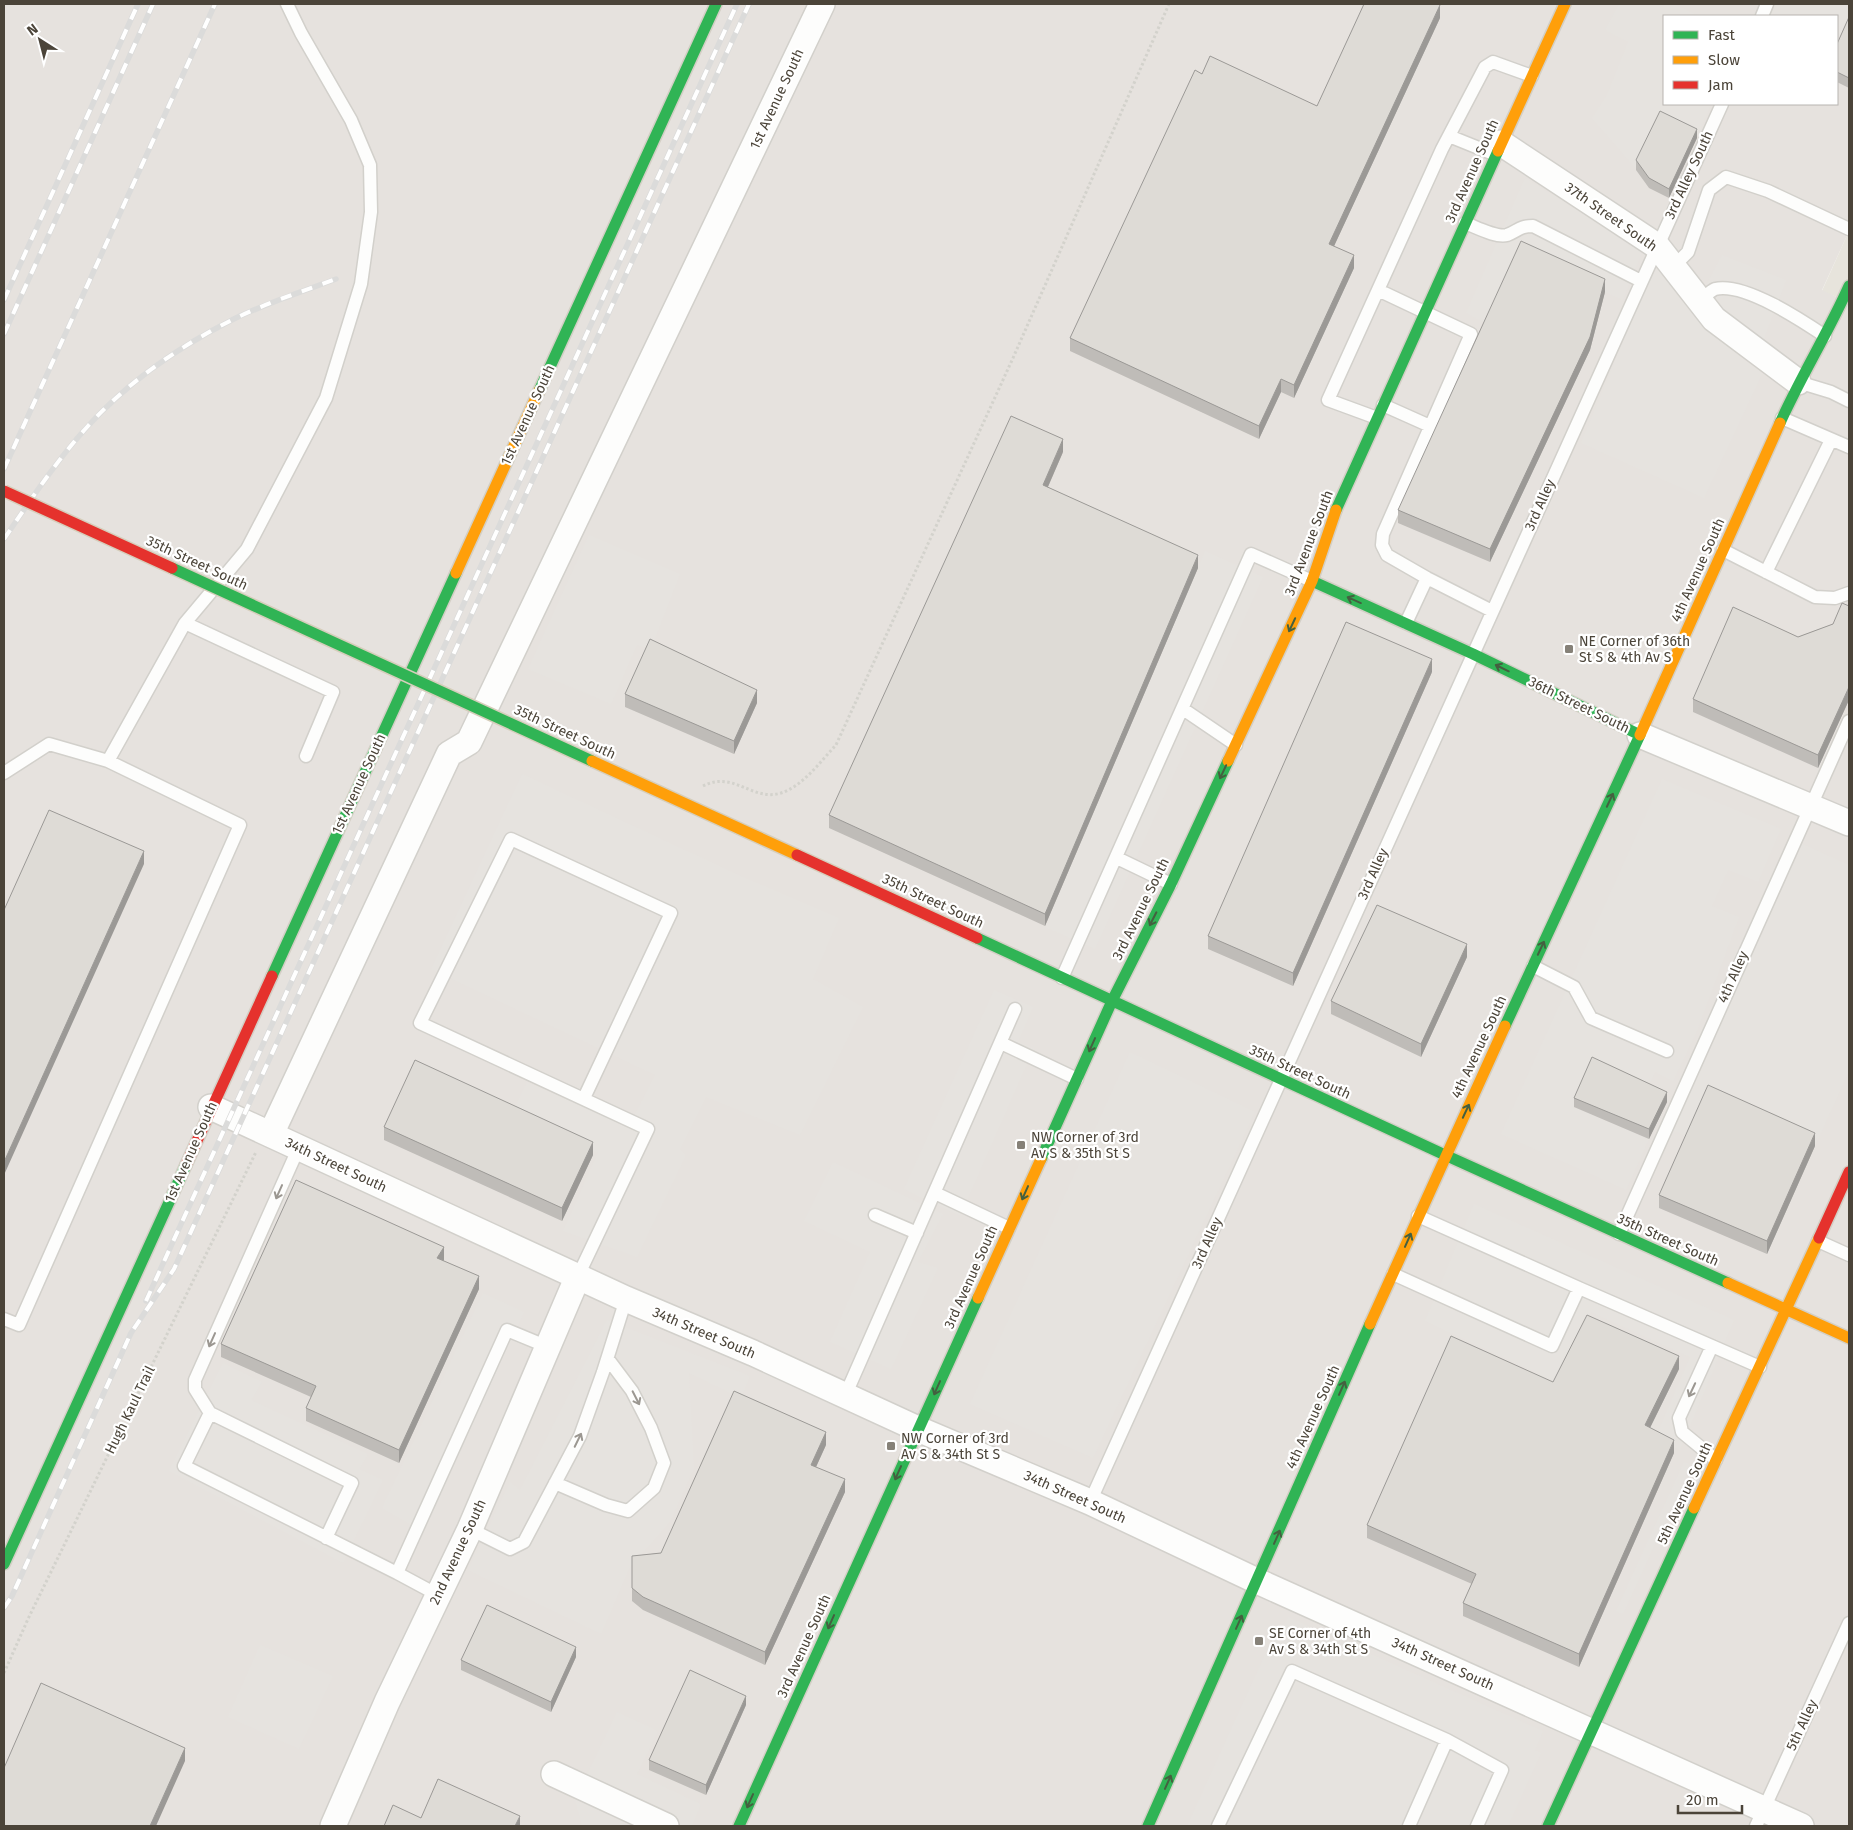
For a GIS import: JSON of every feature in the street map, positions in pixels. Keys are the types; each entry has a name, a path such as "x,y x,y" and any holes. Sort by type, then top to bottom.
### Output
{"main road":[{"name":"1st Avenue South","path":"4,1564 716,4"},
{"name":"3rd Avenue South","path":"739,1826 1112,1001 1171,884 1312,581 1339,501 1565,4"},
{"name":"4th Avenue South","path":"1148,1826 1445,1155 1640,735 1798,382 1825,336 1844,313 1849,286"},
{"name":"35th Street South","path":"4,491 977,938 1281,1080 1849,1338"},
{"name":"36th Street South","path":"1312,581 1473,654 1640,735"},
{"name":"5th Avenue South","path":"1548,1826 1849,1172"}],"street":[{"name":"1st Avenue South","path":"264,1141 449,754 469,742 822,4"},
{"name":"37th Street South","path":"1498,149 1657,246 1714,319 1798,382"},
{"name":"36th Street South","path":"1640,735 1849,823"},
{"name":"34th Street South","path":"211,1107 264,1141 299,1147 626,1299 753,1353 918,1429 1090,1502 1257,1581 1591,1730 1760,1818 1801,1826"},
{"name":"2nd Avenue South","path":"333,1826 387,1702 470,1529 578,1276"},
{"path":"554,1774 666,1826"}],"lane":[{"path":"108,761 185,623 247,549 326,398 362,284 371,212 370,165 351,120 300,33 287,4"},
{"path":"1377,418 1328,400 1449,136 1485,67 1493,62 1532,76"},
{"name":"3rd Alley South","path":"1657,246 1722,105"},
{"path":"1449,136 1498,149"},
{"path":"1673,267 1688,252 1709,190 1726,177 1768,191 1849,229"},
{"path":"1465,223 1500,235 1508,234 1521,226 1532,226 1641,281"},
{"name":"3rd Alley","path":"1090,1502 1657,246"},
{"path":"1700,301 1714,289 1733,289 1771,304 1825,336"},
{"path":"1378,290 1471,334 1383,534 1382,545 1387,555 1492,611"},
{"path":"1798,382 1832,392 1849,401"},
{"path":"1383,405 1430,426"},
{"path":"1782,418 1849,448"},
{"path":"1766,572 1831,440"},
{"path":"1723,550 1815,597 1835,598 1849,593"},
{"path":"1062,978 1251,554 1312,581"},
{"path":"1406,624 1427,578"},
{"path":"185,623 333,692 306,756"},
{"path":"406,682 482,715"},
{"path":"1183,709 1236,744"},
{"name":"4th Alley","path":"1619,1234 1849,721"},
{"path":"4,772 49,744 108,761 240,825 19,1325 4,1319"},
{"path":"578,1276 648,1129 420,1023 511,839 671,913 584,1098"},
{"path":"1117,858 1171,884"},
{"path":"1533,966 1574,987 1590,1018 1667,1051"},
{"path":"845,1396 1015,1009"},
{"path":"1001,1043 1077,1079"},
{"path":"299,1147 195,1380 195,1389 210,1413 352,1484 326,1538"},
{"path":"935,1193 1009,1228"},
{"path":"875,1215 917,1233"},
{"path":"1418,1216 1760,1367"},
{"path":"1818,1241 1849,1255"},
{"path":"1393,1274 1552,1346 1579,1288"},
{"path":"470,1529 510,1549 524,1542 580,1436 608,1359 626,1299"},
{"path":"397,1573 507,1330 548,1347"},
{"path":"1712,1346 1679,1418 1682,1432 1716,1460"},
{"path":"555,1484 606,1505 628,1511 654,1488 664,1463 651,1428 632,1391 608,1359"},
{"path":"210,1413 184,1466 438,1595"},
{"name":"5th Alley","path":"1760,1818 1849,1623"},
{"path":"1218,1826 1292,1671 1447,1740 1502,1770 1476,1826"},
{"path":"1409,1826 1447,1740"}],"path":[{"path":"701,788 714,780 724,781 761,793 772,795 782,793 803,779 836,745 1013,358 1169,4"},
{"name":"Hugh Kaul Trail","path":"4,1673 28,1618 264,1141"}],"shaded area":[{"path":"4,4 1849,4 1849,231 1822,290 1849,303 1849,1826 4,1826"},
{"path":"1619,4 1674,4 1697,15 1663,15 1663,105 1711,105 1697,138 1637,170 1592,118 1607,95 1628,42 1605,30"},
{"path":"1775,4 1849,4 1849,27 1838,52 1838,15 1770,15"},
{"path":"1525,178 1643,250 1623,300 1521,255 1487,324 1466,313"},
{"path":"1849,231 1849,302 1822,291"},
{"path":"1722,255 1786,280 1761,347 1703,291"},
{"path":"1657,260 1694,310 1734,351 1763,372 1704,498 1581,443"},
{"path":"589,535 680,574 651,649 637,645 611,704 528,669"},
{"path":"1205,551 1263,577 1095,949 1045,927"},
{"path":"522,774 743,877 839,918 813,979 863,1007 800,1135 706,1097 680,1149 686,1155 637,1257 563,1231 598,1153 512,1113 527,1082 629,1126 655,1075 431,969"},
{"path":"1662,779 1781,829 1758,882 1728,870 1712,906 1739,917 1697,1031 1673,1081 1655,1072 1646,1092 1574,1107 1649,1139 1626,1190 1501,1134"},
{"path":"1798,842 1849,865 1849,1071 1815,1146 1708,1098 1689,1138 1672,1130"},
{"path":"994,990 1033,1007 1018,1042 1034,1048 960,1216 904,1189"},
{"path":"1130,1052 1255,1112 1093,1458 970,1404"},
{"path":"833,1162 943,1214 918,1262 938,1268 891,1369 830,1342 870,1252 804,1221"},
{"path":"1474,1204 1734,1320 1680,1450 1655,1439 1690,1357 1591,1312 1556,1382 1425,1321"},
{"path":"483,1293 524,1312 424,1532 382,1508"},
{"path":"607,1320 750,1376 741,1398 689,1373 694,1468 670,1522 630,1567 601,1634 468,1570 510,1482 520,1490"},
{"path":"223,1363 262,1382 251,1400 368,1454 359,1469 383,1480 343,1563 169,1471"},
{"path":"1684,1462 1691,1465 1623,1614 1616,1611"},
{"path":"1288,1617 1543,1731 1535,1750 1541,1753 1508,1826 1187,1826 1275,1633 1280,1635"},
{"path":"260,1645 333,1676 299,1749 228,1717"},
{"path":"617,1712 658,1731 637,1774 701,1804 692,1826 582,1826 575,1800"}],"building":[{"path":"1364,4 1440,5 1329,244 1354,255 1294,385 1281,379 1259,426 1070,338 1195,70 1202,74 1210,56 1317,106"},
{"path":"1849,17 1849,78 1838,72 1838,42"},
{"path":"1660,111 1697,129 1669,189 1649,178 1636,160"},
{"path":"1521,241 1605,279 1590,337 1490,549 1398,510"},
{"path":"1011,416 1063,439 1043,485 1198,555 1045,914 829,815"},
{"path":"1842,603 1849,606 1849,687 1818,755 1693,699 1733,607 1798,637 1833,624"},
{"path":"1346,622 1432,659 1293,973 1208,936"},
{"path":"650,639 757,690 734,741 625,694"},
{"path":"49,810 144,851 4,1162 4,910"},
{"path":"1377,905 1467,944 1421,1044 1331,1001"},
{"path":"1592,1057 1667,1092 1649,1129 1574,1098"},
{"path":"415,1060 593,1142 562,1208 384,1127"},
{"path":"1708,1085 1815,1133 1767,1241 1659,1195"},
{"path":"296,1180 444,1247 437,1258 479,1276 399,1450 306,1408 316,1386 221,1344"},
{"path":"1587,1315 1679,1356 1645,1425 1674,1440 1579,1654 1463,1603 1476,1574 1367,1525 1451,1336 1553,1382"},
{"path":"734,1391 826,1432 811,1465 845,1479 765,1652 643,1597 632,1588 632,1556 661,1553"},
{"path":"487,1605 576,1647 551,1702 461,1660"},
{"path":"690,1670 746,1696 706,1785 649,1760"},
{"path":"41,1683 185,1748 150,1826 4,1826 4,1768"},
{"path":"438,1779 520,1816 515,1826 384,1826 393,1805 421,1818"}],"railway":[{"path":"4,300 138,4"},
{"path":"4,334 153,4"},
{"path":"4,469 215,4"},
{"path":"146,1301 737,4"},
{"path":"4,1608 12,1596 131,1333 174,1269 749,4"},
{"path":"4,539 76,439 103,410 154,367 172,354 230,321 336,279"}],"traffic: fast":[{"path":"539,391 716,4"},
{"path":"1336,510 1498,151"},
{"path":"1780,423 1849,286"},
{"path":"172,568 592,761"},
{"path":"272,976 456,573"},
{"path":"1312,581 1473,654 1640,735 1505,1026"},
{"path":"1041,1159 1112,1001 1171,884 1228,761"},
{"path":"977,938 1445,1155"},
{"path":"1445,1155 1728,1283"},
{"path":"4,1564 186,1165"},
{"path":"739,1826 978,1298"},
{"path":"1148,1826 1370,1324"},
{"path":"1548,1826 1694,1508"}],"traffic: slow":[{"path":"1498,151 1565,4"},
{"path":"456,573 539,391"},
{"path":"1640,735 1780,423"},
{"path":"1228,761 1312,581 1336,510"},
{"path":"592,761 797,855"},
{"path":"1370,1324 1505,1026"},
{"path":"978,1298 1041,1159"},
{"path":"1694,1508 1819,1238"},
{"path":"1728,1283 1849,1338"}],"traffic: jam":[{"path":"4,491 172,568"},
{"path":"797,855 977,938"},
{"path":"186,1165 272,976"},
{"path":"1819,1238 1849,1172"}],"place":[{"name":"NE Corner of 36th St S & 4th Av S","path":"1569,649"},
{"name":"NW Corner of 3rd Av S & 35th St S","path":"1021,1145"},
{"name":"NW Corner of 3rd Av S & 34th St S","path":"891,1446"},
{"name":"SE Corner of 4th Av S & 34th St S","path":"1259,1641"}]}
